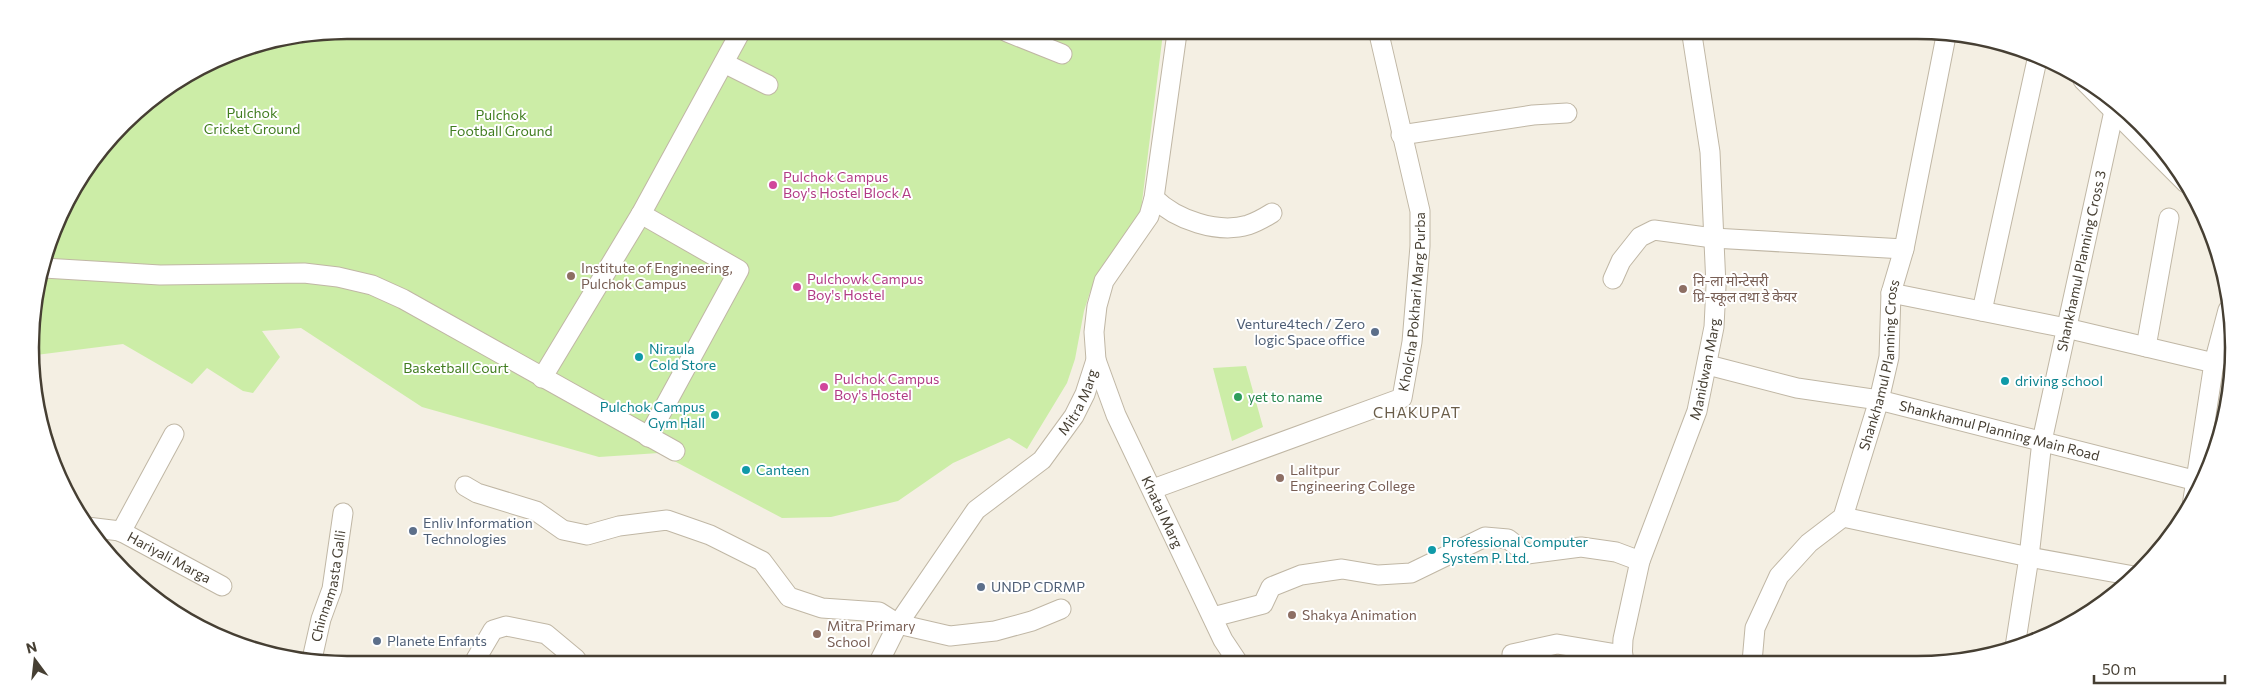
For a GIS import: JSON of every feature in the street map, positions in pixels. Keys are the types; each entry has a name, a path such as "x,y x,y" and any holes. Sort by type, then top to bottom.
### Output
{"street":[{"path":"542,378 641,214 737,39"},
{"path":"1024,39 1062,54"},
{"name":"Mitra Marg","path":"882,656 898,624 976,510 1042,460 1074,416 1085,394 1096,360 1094,332 1097,306 1104,282 1149,216 1154,198 1176,39"},
{"name":"Kholcha Pokhari Marg Purba","path":"1153,489 1402,398 1412,342 1420,246 1420,211 1380,39"},
{"name":"Manidwan Marg","path":"1622,656 1623,639 1640,561 1697,411 1708,365 1714,327 1716,286 1710,152 1693,39"},
{"name":"Shankhamul Planning Cross","path":"1843,517 1879,400 1889,357 1891,294 1904,249 1945,40"},
{"path":"724,63 768,85"},
{"path":"1982,311 2036,63"},
{"path":"2114,111 2155,152"},
{"name":"Shankhamul Planning Cross 3","path":"2016,640 2029,557 2042,441 2114,111"},
{"path":"1401,135 1533,114 1567,113"},
{"path":"1154,198 1162,207 1175,214 1214,226 1246,226 1272,213"},
{"path":"641,214 739,270 648,437"},
{"path":"2146,346 2169,218"},
{"path":"1613,278 1621,261 1640,237 1654,230 1713,238 1904,249"},
{"path":"49,268 160,274 267,273 338,277 372,285 403,300 675,451"},
{"path":"1891,294 2066,328 2214,363"},
{"path":"2199,471 2214,363 2225,323"},
{"name":"Khatal Marg","path":"1096,360 1116,415 1153,489 1212,617 1234,656"},
{"name":"Shankhamul Planning Main Road","path":"1708,365 1797,388 1879,400 2195,480"},
{"path":"121,532 174,434"},
{"path":"465,486 477,493 536,511 563,530 587,536 619,526 667,520 710,535 762,561 789,597 822,608 879,612 898,624 950,636 995,631 1032,621 1061,609"},
{"name":"Chinnamasta Galli","path":"313,655 321,619 332,589 343,513"},
{"path":"1753,656 1756,628 1780,576 1809,543 1843,517 2029,557 2126,575"},
{"name":"Hariyali Marga","path":"98,529 121,532 222,586"},
{"path":"1212,617 1263,604 1271,587 1301,575 1342,569 1378,576 1410,573 1485,537 1508,539 1527,554 1581,547 1616,552 1640,561"},
{"path":"478,656 493,630 506,626 546,634 571,656"},
{"path":"1512,654 1557,644 1613,656"}],"green space":[{"name":"Pulchok Football Ground","path":"327,39 1162,39 1141,210 1090,292 1084,311 1075,359 1067,383 1027,449 1009,438 953,463 898,501 831,517 782,518 659,453 599,457 422,407 301,328 262,331 280,357 253,393 243,391 207,368 192,384 123,344 39,355 41,307 49,268 62,229 91,176 115,144 144,115 193,80 229,62 268,49"},
{"name":"yet to name","path":"1246,366 1263,427 1232,441 1213,368"}],"place":[{"name":"Pulchok Campus Boy's Hostel Block A","path":"773,185"},
{"name":"Institute of Engineering, Pulchok Campus","path":"571,276"},
{"name":"Pulchowk Campus Boy's Hostel","path":"797,287"},
{"name":"नि-ला मोन्टेसरी प्रि-स्कूल तथा डे केयर","path":"1683,289"},
{"name":"Venture4tech / Zero logic Space office","path":"1375,332"},
{"name":"Niraula Cold Store","path":"639,357"},
{"name":"driving school","path":"2005,381"},
{"name":"Pulchok Campus Boy's Hostel","path":"824,387"},
{"name":"yet to name","path":"1238,397"},
{"name":"Pulchok Campus Gym Hall","path":"715,415"},
{"name":"Canteen","path":"746,470"},
{"name":"Lalitpur Engineering College","path":"1280,478"},
{"name":"Enliv Information Technologies","path":"413,531"},
{"name":"Professional Computer System P. Ltd.","path":"1432,550"},
{"name":"UNDP CDRMP","path":"981,587"},
{"name":"Shakya Animation","path":"1292,615"},
{"name":"Mitra Primary School","path":"817,634"},
{"name":"Planete Enfants","path":"377,641"}],"district":[{"name":"CHAKUPAT","path":"1417,413"}],"park label":[{"name":"Pulchok Cricket Ground","path":"252,122"},
{"name":"Basketball Court","path":"456,368"}]}
